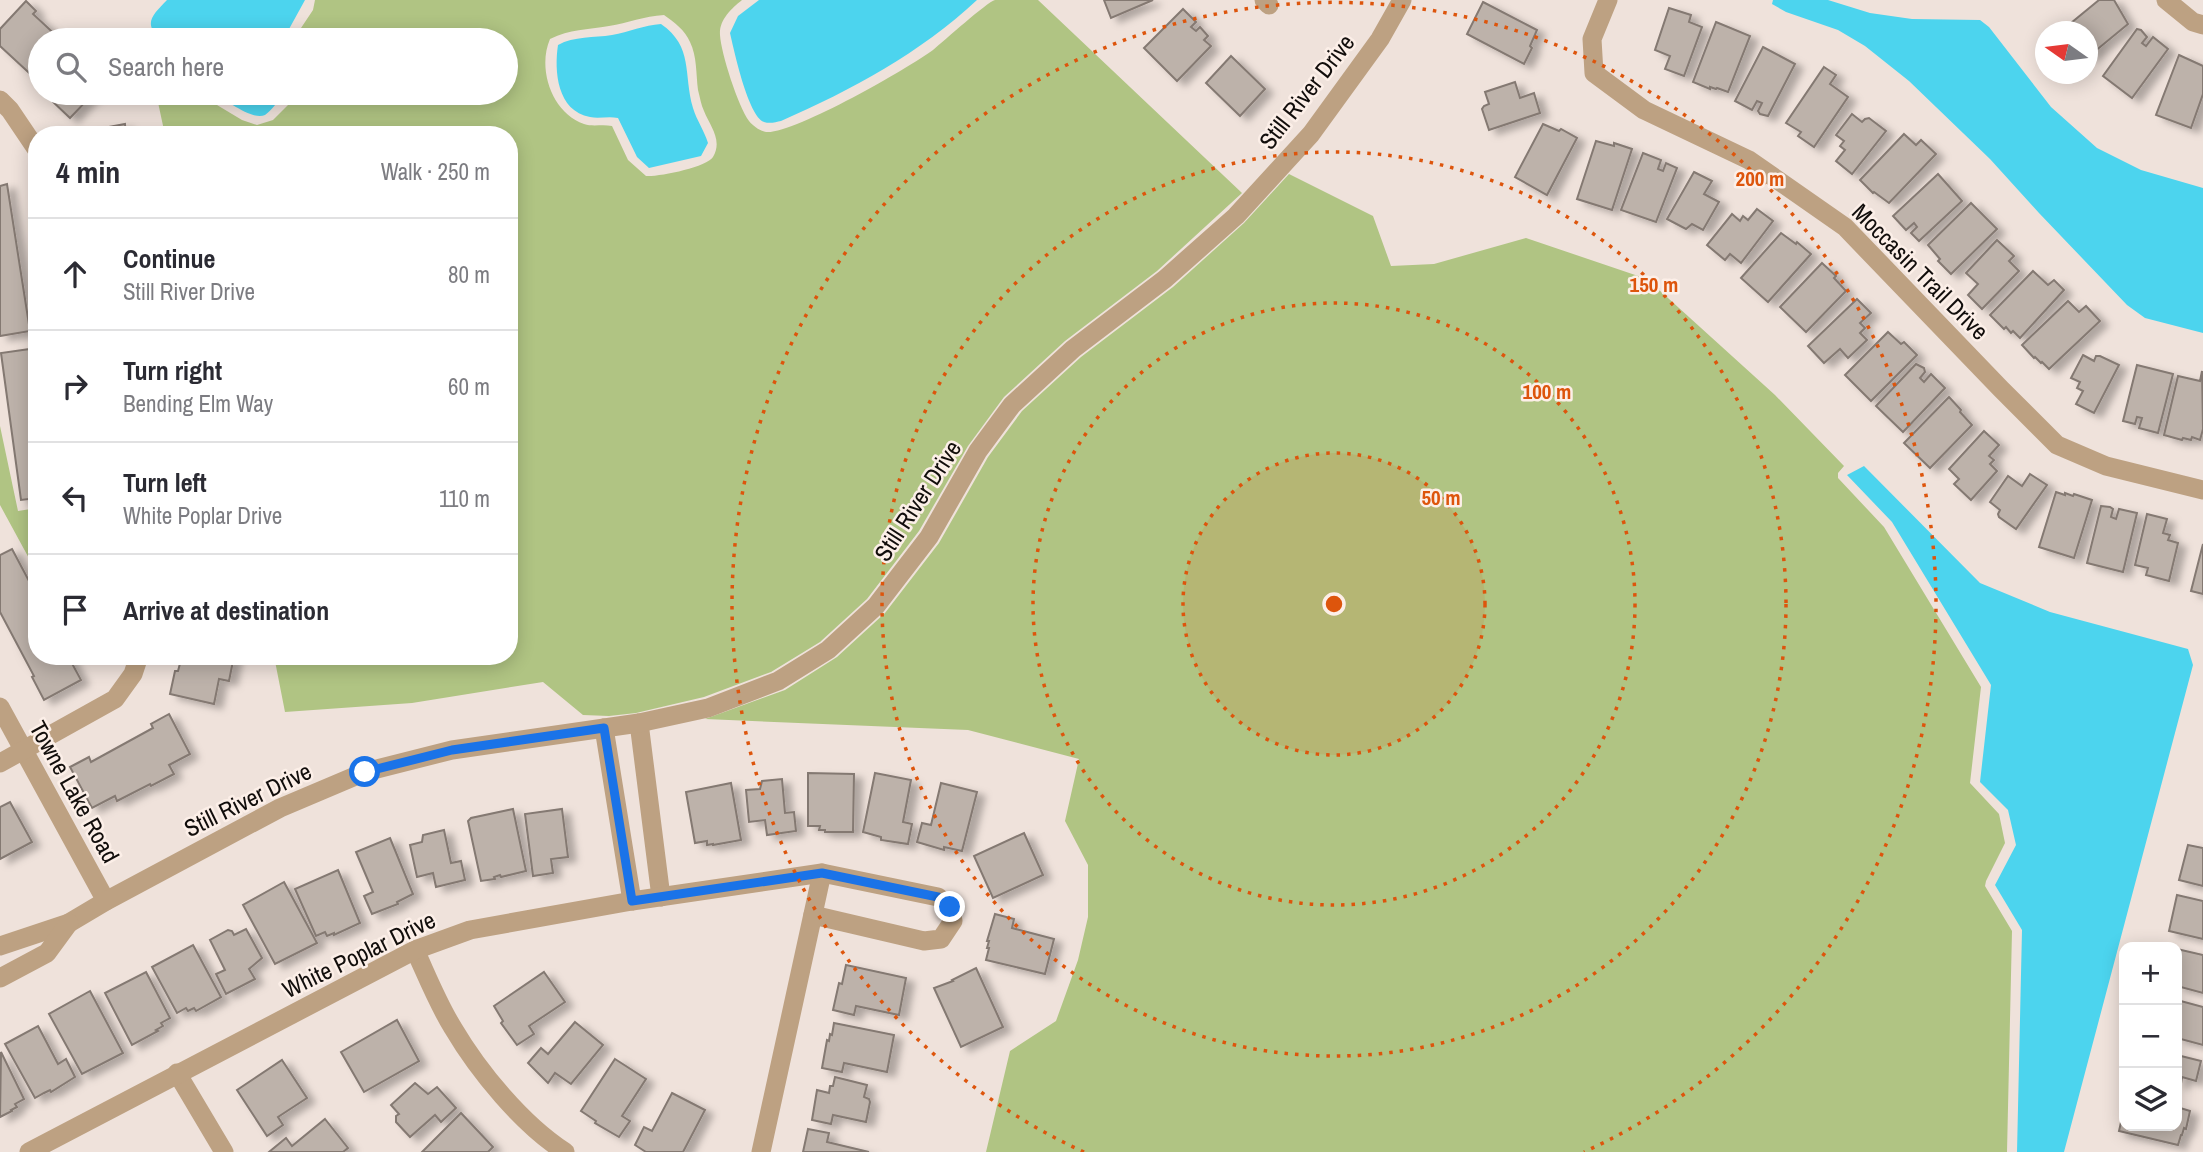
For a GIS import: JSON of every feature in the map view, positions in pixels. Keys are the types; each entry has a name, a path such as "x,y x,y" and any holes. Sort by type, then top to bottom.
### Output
{"street":[{"name":"Still River Drive","path":"0,946 69,923 281,808 365,772 452,750 639,723 708,708 778,681 828,650 876,606 929,537 978,451 1012,405 1073,349 1165,279 1236,216 1311,134 1380,39 1402,0"},
{"name":"Moccasin Trail Drive","path":"1608,0 1592,39 1594,73 1644,110 1749,160 1845,227 2057,445 2106,466 2203,491"},
{"path":"2166,0 2193,22 2203,25"},
{"path":"0,100 28,137"},
{"path":"0,763 115,699 133,674 136,665"},
{"name":"Towne Lake Road","path":"0,707 106,901"},
{"path":"639,723 661,897"},
{"path":"604,728 632,901"},
{"path":"616,805 649,799"},
{"path":"761,1152 822,873"},
{"name":"White Poplar Drive","path":"29,1152 415,950 470,930 632,901 822,873 938,897 950,907 953,921 941,939 924,941 813,915"},
{"name":"Still River Drive","path":"0,978 47,953 69,923"},
{"path":"415,950 452,1028 495,1089 565,1152"},
{"path":"177,1073 224,1152"}],"green space":[{"path":"315,0 742,0 730,11 720,30 723,54 745,114 752,125 766,132 800,123 876,85 933,50 990,2 1038,0 1242,193 1157,271 1065,341 1004,397 968,446 919,531 867,599 820,642 771,672 704,697 636,713 609,716 583,715 543,682 412,703 285,712 276,665 518,665 518,126 163,126 159,105 217,105 242,120 257,125 273,120 288,105 518,105 518,28 301,28 313,10","holes":["664,15 682,30 692,47 698,90 703,109 715,133 716,151 709,161 693,168 646,176 628,160 612,126 584,124 563,110 550,89 545,63 546,51 550,39 565,33 643,18"]},
{"path":"1289,174 1373,216 1391,266 1434,264 1526,238 1647,279 1775,395 1844,466 1838,473 1838,478 1884,527 1981,687 1970,783 1999,814 2005,843 1985,886 2012,931 2007,1152 986,1152 1010,1051 1056,1021 1078,960 1088,917 1088,865 1065,821 1079,759 968,730 705,719 785,690 837,657 885,613 939,543 988,457 1022,411 1081,357 1173,287 1244,223"},
{"path":"0,426 18,511 28,509 28,556 0,505"}],"water":[{"path":"167,0 305,0 290,28 152,28 154,15"},
{"path":"759,0 977,0 932,37 884,69 807,109 781,121 768,123 758,117 747,96 730,33 738,16"},
{"path":"1773,0 1828,0 1870,13 1912,19 1980,20 1989,27 2051,107 2097,148 2141,170 2203,188 2203,333 2145,318 2127,305 1990,159 1909,81 1865,46 1838,30 1786,12 1772,4"},
{"path":"661,24 679,42 683,52 693,108 708,143 701,156 649,168 637,157 618,118 590,117 571,107 560,88 557,55 558,45 571,40 612,35"},
{"path":"234,105 275,105 265,115 246,112"},
{"path":"1864,466 1980,583 2050,612 2188,649 2193,665 2064,1152 2017,1152 2022,930 1995,885 2016,845 2008,810 1980,782 1991,685 1892,522 1847,475"}],"building":[{"path":"1104,0 1153,0 1111,18"},
{"path":"2099,0 2114,0 2128,24 2098,49 2098,21 2073,21"},
{"path":"26,1 36,11 33,14 48,28 28,28 28,72 0,46 0,29"},
{"path":"1483,2 1537,30 1524,64 1467,34"},
{"path":"1669,8 1691,15 1689,22 1702,27 1684,76 1665,69 1670,56 1655,50"},
{"path":"1183,9 1196,22 1191,27 1196,31 1200,27 1208,36 1204,40 1211,46 1177,81 1144,48"},
{"path":"1716,22 1750,36 1728,92 1693,82"},
{"path":"2137,29 2147,37 2142,43 2146,46 2153,37 2168,49 2132,98 2103,76"},
{"path":"1763,47 1795,64 1768,116 1758,111 1762,103 1757,101 1752,110 1735,101"},
{"path":"2179,55 2203,66 2203,94 2191,128 2156,115"},
{"path":"1231,56 1265,89 1240,116 1206,83"},
{"path":"1824,67 1836,75 1830,84 1848,97 1814,147 1798,136 1801,132 1786,123"},
{"path":"1515,82 1520,98 1534,93 1540,113 1489,130 1482,109 1489,104 1485,92"},
{"path":"56,105 82,105 70,118"},
{"path":"1852,114 1862,122 1869,118 1886,131 1852,174 1836,161 1845,150 1840,146 1844,141 1836,135"},
{"path":"1543,124 1559,131 1561,129 1577,138 1547,195 1515,177"},
{"path":"1904,134 1916,145 1921,140 1936,154 1889,203 1873,193 1860,180"},
{"path":"1596,141 1632,149 1612,210 1577,199"},
{"path":"1643,153 1661,160 1658,169 1663,171 1666,163 1677,168 1656,222 1621,210"},
{"path":"1694,172 1712,181 1704,194 1719,202 1703,230 1692,224 1686,229 1667,219"},
{"path":"1938,174 1962,201 1919,241 1911,233 1917,227 1914,223 1906,230 1893,216"},
{"path":"7,184 28,331 0,336 0,186"},
{"path":"1971,203 1997,229 1951,274 1938,261 1940,259 1928,245"},
{"path":"1757,209 1773,221 1741,263 1730,254 1725,260 1707,245 1732,214 1740,221 1743,216 1748,220"},
{"path":"1781,233 1811,254 1768,302 1741,278"},
{"path":"1997,240 2014,256 2009,261 2019,271 1982,309 1968,295 1978,284 1966,273"},
{"path":"1822,263 1836,276 1834,278 1846,291 1806,332 1780,307"},
{"path":"2033,271 2048,285 2054,280 2064,290 2020,338 2006,327 2004,329 1990,315"},
{"path":"1857,299 1871,313 1860,323 1865,328 1860,333 1867,340 1848,358 1840,349 1824,363 1808,346"},
{"path":"2068,301 2079,312 2086,306 2100,321 2049,369 2022,345"},
{"path":"1888,332 1901,344 1904,342 1917,355 1871,401 1845,375"},
{"path":"28,349 28,499 21,500 1,353"},
{"path":"2083,355 2094,361 2096,356 2100,356 2119,365 2094,413 2076,404 2083,391 2077,388 2080,382 2071,378"},
{"path":"1916,364 1924,368 1925,372 1920,378 1924,382 1931,374 1945,388 1903,432 1876,406"},
{"path":"2137,365 2173,374 2158,433 2139,428 2142,418 2137,417 2135,424 2123,421"},
{"path":"2202,371 2203,429 2200,440 2192,437 2191,440 2182,440 2164,435 2178,376 2200,381"},
{"path":"1949,397 1972,425 1930,468 1904,443"},
{"path":"1984,431 1999,445 1989,456 1994,460 1990,464 1997,471 1971,500 1954,484 1959,479 1949,469"},
{"path":"2030,474 2047,485 2016,529 1999,517 2000,510 1990,502 2008,476 2022,486"},
{"path":"2056,492 2092,500 2074,558 2039,547"},
{"path":"2101,506 2113,509 2111,517 2116,519 2119,509 2137,513 2123,572 2087,563"},
{"path":"2147,514 2167,519 2163,533 2170,535 2168,540 2178,543 2169,581 2146,575 2148,568 2135,565"},
{"path":"2203,544 2203,594 2191,591"},
{"path":"12,549 28,579 28,665 0,612 0,555"},
{"path":"28,665 73,665 81,680 44,700 32,677 34,676"},
{"path":"180,665 232,665 229,681 219,679 214,704 170,694 175,671 178,671"},
{"path":"169,714 190,754 169,765 174,774 117,801 115,796 92,808 70,767 89,757 91,762 153,728 151,724"},
{"path":"808,773 854,774 853,832 825,832 819,830 820,826 808,826"},
{"path":"875,773 911,780 903,822 912,824 908,844 881,840 881,837 863,832"},
{"path":"782,779 785,813 794,812 796,831 767,835 765,820 749,822 746,790 760,789 762,781"},
{"path":"731,783 741,840 713,845 707,845 707,841 695,843 686,792"},
{"path":"941,783 977,792 962,851 944,847 944,850 917,842 922,823 931,825"},
{"path":"10,802 32,842 0,859 0,807"},
{"path":"513,809 526,871 481,881 468,821 471,818"},
{"path":"562,809 568,857 551,859 553,873 533,876 525,814"},
{"path":"444,830 451,863 461,861 465,880 436,887 433,873 417,877 410,845 422,842 423,835"},
{"path":"1024,833 1043,875 993,898 974,856"},
{"path":"390,838 413,894 397,902 398,904 372,914 364,896 373,892 356,852"},
{"path":"2188,845 2203,848 2203,886 2179,880"},
{"path":"338,870 360,923 334,935 327,936 325,932 316,936 295,889"},
{"path":"284,882 317,943 275,964 243,905"},
{"path":"2177,895 2203,901 2203,939 2169,931"},
{"path":"995,914 1014,919 1012,928 1054,939 1045,974 986,960 989,948 987,941"},
{"path":"246,929 262,958 249,969 255,979 226,994 216,974 225,970 210,940 228,930 234,935"},
{"path":"193,945 221,997 196,1011 194,1008 188,1011 186,1008 177,1013 152,967"},
{"path":"2182,950 2203,955 2203,993 2182,987"},
{"path":"846,965 906,978 899,1015 856,1006 854,1015 833,1010"},
{"path":"976,968 1003,1027 961,1047 934,988"},
{"path":"146,972 170,1018 161,1023 163,1026 156,1030 158,1031 132,1045 105,993"},
{"path":"544,972 565,1002 529,1026 534,1034 517,1045 501,1023 503,1021 494,1006"},
{"path":"90,991 123,1053 82,1074 49,1014"},
{"path":"2182,1001 2203,1007 2203,1045 2182,1039"},
{"path":"397,1020 419,1061 364,1092 341,1052"},
{"path":"575,1022 603,1045 571,1084 555,1073 548,1083 528,1063 541,1048 548,1054"},
{"path":"834,1023 894,1035 887,1072 844,1063 842,1072 822,1068 827,1040 829,1041 830,1034 832,1035"},
{"path":"38,1026 58,1064 66,1059 75,1077 51,1092 50,1090 35,1098 5,1044"},
{"path":"1,1052 24,1099 15,1104 17,1107 12,1111 0,1117"},
{"path":"2182,1056 2201,1061 2196,1081 2182,1077"},
{"path":"615,1059 646,1079 622,1116 630,1121 619,1137 581,1111"},
{"path":"282,1060 307,1098 278,1117 283,1125 267,1136 237,1090"},
{"path":"835,1077 867,1085 864,1097 870,1102 866,1122 833,1115 831,1124 812,1120 817,1090 829,1093"},
{"path":"415,1083 428,1094 437,1087 456,1108 441,1122 435,1115 410,1137 396,1122 396,1116 399,1114 391,1105"},
{"path":"672,1093 705,1110 683,1152 646,1152 635,1145 644,1127 652,1131"},
{"path":"2182,1109 2190,1111 2186,1129 2184,1128 2178,1145 2119,1131 2182,1131"},
{"path":"461,1113 493,1147 488,1152 422,1152"},
{"path":"325,1119 348,1148 343,1152 269,1152 286,1138 292,1146"},
{"path":"808,1129 829,1133 827,1142 869,1152 803,1152"}],"route":[{"path":"365,772 452,750 604,728 632,901 822,873 938,897 950,907"}]}
